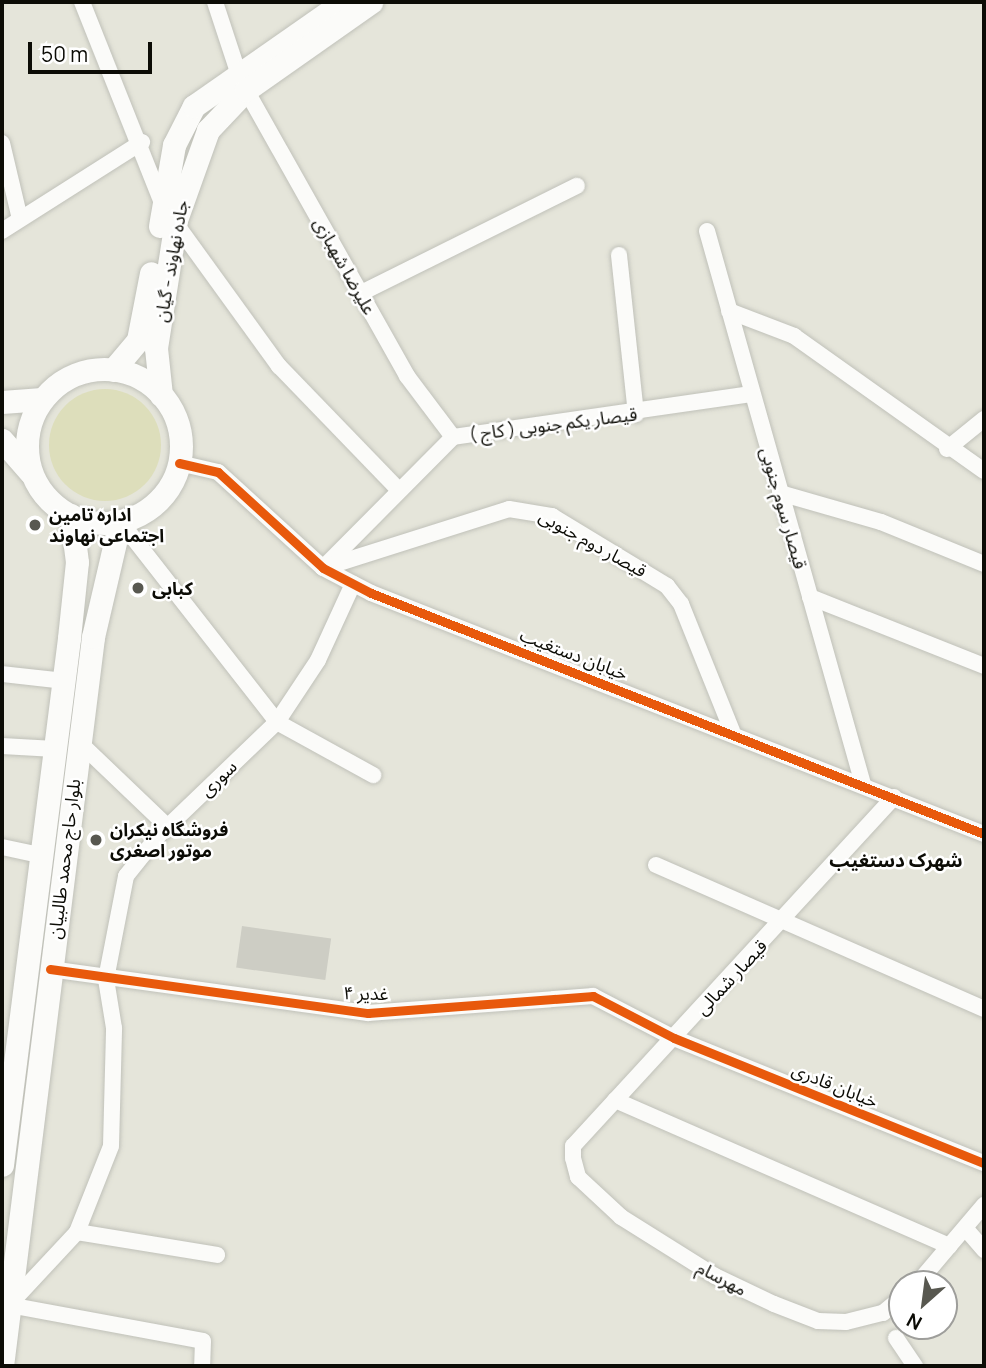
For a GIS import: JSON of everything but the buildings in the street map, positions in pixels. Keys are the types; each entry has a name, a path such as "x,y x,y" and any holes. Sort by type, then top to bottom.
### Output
{"main road":[{"name":"جاده نهاوند - گیان","path":"161,395 156,348 174,145 187,115 372,2"},
{"name":"جاده نهاوند - گیان","path":"242,81 340,3"},
{"name":"جاده نهاوند - گیان","path":"113,370 138,340 169,213"},
{"path":"2,440 32,474 42,491 71,515 120,521 158,501 179,464 178,423 161,395 140,377 113,370 77,373 42,399 30,423 27,449 32,474"},
{"path":"2,402 42,399"},
{"name":"بلوار حاج محمد طالبیان","path":"2,1165 8,1060 41,855 77,562 71,515"},
{"name":"بلوار حاج محمد طالبیان","path":"2,1366 93,637 120,521"}],"street":[{"path":"82,2 142,142 169,213 279,366 397,488"},
{"name":"علیرضا شهبازی","path":"215,2 242,81 407,376 453,437"},
{"path":"2,231 142,142"},
{"path":"2,143 20,219"},
{"path":"360,293 577,186"},
{"name":"قیصار سوم جنوبی","path":"707,231 863,784"},
{"path":"619,255 636,414"},
{"path":"729,311 794,336 947,449 984,471"},
{"name":"قیصار یکم جنوبی ( کاج )","path":"323,568 397,488 453,437 636,414 752,394"},
{"path":"947,449 984,419"},
{"name":"خیابان دستغیب","path":"179,464 218,472 323,568 353,584 984,834"},
{"path":"780,493 881,522 984,564"},
{"name":"قیصار دوم جنوبی","path":"323,568 509,509 552,516 667,586 681,604 732,732"},
{"path":"120,521 277,722 373,775"},
{"name":"سوری","path":"77,1232 111,1146 114,1028 106,979 125,876 168,827 277,722 318,660 353,584"},
{"path":"810,597 984,666"},
{"path":"2,674 64,681"},
{"path":"79,742 168,827"},
{"path":"2,746 55,749"},
{"name":"قیصار شمالی","path":"573,1158 573,1146 783,921 894,797"},
{"path":"2,847 41,855"},
{"path":"656,865 984,1009"},
{"name":"غدیر ۴","path":"50,969 106,979 368,1013 574,994 593,996 674,1038"},
{"name":"خیابان قادری","path":"674,1038 984,1163"},
{"path":"2,1083 8,1060"},
{"path":"615,1100 949,1246"},
{"name":"مهرسام","path":"573,1158 578,1177 621,1217 715,1276 818,1321 846,1322 883,1313 888,1309"},
{"path":"929,1270 984,1205"},
{"path":"965,1228 984,1250"},
{"path":"9,1305 77,1232 217,1255"},
{"path":"9,1305 203,1340 202,1366"},
{"path":"897,1340 915,1366"}],"green space":[{"path":"105,389 126,393 145,405 157,424 161,445 157,466 145,485 126,497 105,501 84,497 65,485 53,466 49,445 53,424 65,405 84,393"}],"cycle path":[{"path":"179,463 218,472 323,568 371,593 984,834"},
{"path":"50,969 368,1013 593,996 674,1038 984,1163"}],"place":[{"name":"اداره تامین اجتماعی نهاوند","path":"35,525"},
{"name":"کبابی","path":"138,588"},
{"name":"فروشگاه نیکران موتور اصغری","path":"96,840"}],"district":[{"name":"شهرک دستغیب","path":"896,861"}]}
